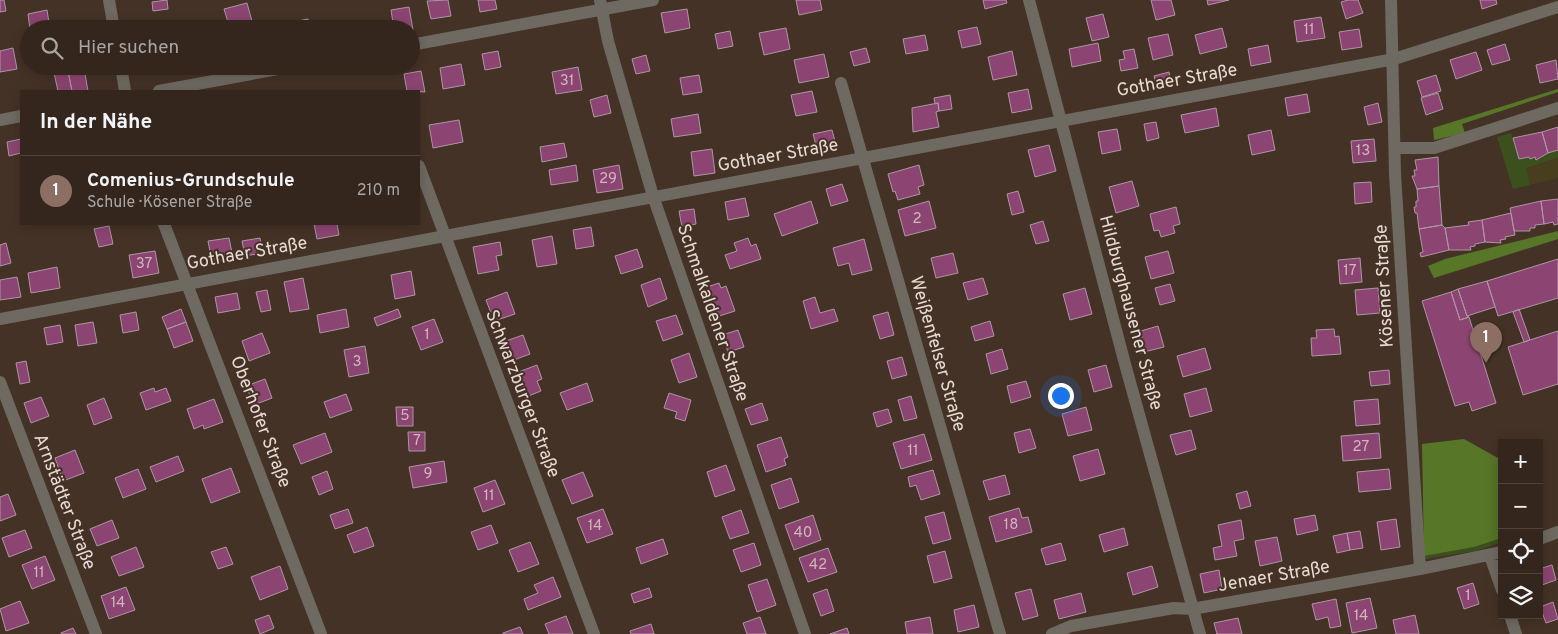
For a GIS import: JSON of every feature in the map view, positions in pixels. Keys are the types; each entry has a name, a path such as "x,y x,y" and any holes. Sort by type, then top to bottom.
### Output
{"street":[{"path":"109,0 112,20"},
{"path":"420,42 600,5 653,0"},
{"name":"Hildburghausener Straße","path":"1029,0 1200,634"},
{"name":"Kösener Straße","path":"1391,0 1395,148 1420,569"},
{"name":"Schmalkaldener Straße","path":"600,5 608,41 652,196 804,634"},
{"name":"Gothaer Straße","path":"0,319 188,282 1394,59 1558,7"},
{"path":"123,75 126,90"},
{"path":"164,90 245,75"},
{"name":"Weißenfelser Straße","path":"841,83 1000,634"},
{"path":"1395,148 1434,148 1558,108"},
{"path":"0,120 20,116"},
{"name":"Schwarzburger Straße","path":"420,169 594,634"},
{"name":"Oberhofer Straße","path":"164,225 188,282 321,634"},
{"name":"Arnstädter Straße","path":"0,382 96,634"},
{"path":"1543,538 1558,532"},
{"path":"1496,554 1499,574"},
{"name":"Jenaer Straße","path":"1052,634 1071,626 1174,608 1192,609 1496,554"},
{"path":"1511,619 1516,634"}],"green space":[{"path":"1558,89 1558,92 1462,124 1465,133 1434,140 1433,128"},
{"path":"1511,133 1519,159 1535,157 1536,160 1542,158 1541,156 1558,150 1558,158 1527,168 1530,185 1513,189 1497,137"},
{"path":"1558,231 1558,239 1434,278 1428,266 1445,259"},
{"path":"1464,439 1498,458 1498,539 1474,547 1424,556 1422,444"},
{"path":"1498,539 1498,543 1476,551 1425,559 1424,556 1474,547"}],"sand":[{"path":"1558,158 1558,178 1530,185 1526,169"}],"building":[{"path":"0,0 4,0 6,11 0,12"},
{"path":"167,0 168,9 153,11 152,2"},
{"path":"448,0 451,16 431,19 427,1"},
{"path":"478,0 495,0 497,9 480,12"},
{"path":"796,0 820,0 822,10 799,15"},
{"path":"983,0 1006,0 1007,3 985,9"},
{"path":"1151,0 1171,0 1175,15 1156,20"},
{"path":"1207,0 1229,0 1208,5"},
{"path":"1358,0 1363,13 1346,19 1341,2"},
{"path":"1480,0 1496,0 1497,4 1482,9"},
{"path":"247,3 252,20 227,20 224,9"},
{"path":"409,7 411,20 393,20 391,10"},
{"path":"687,9 690,28 665,33 661,13"},
{"path":"47,10 49,20 29,20 28,14"},
{"path":"1103,14 1109,37 1092,41 1086,18"},
{"path":"1321,17 1325,38 1297,42 1294,21"},
{"path":"977,27 981,44 962,48 958,31"},
{"path":"786,28 790,49 764,55 759,33"},
{"path":"1222,28 1227,47 1200,54 1195,35"},
{"path":"1359,29 1362,47 1342,50 1339,32"},
{"path":"730,31 733,46 718,49 715,34"},
{"path":"1168,34 1173,55 1153,60 1148,38"},
{"path":"925,35 928,50 906,54 903,39"},
{"path":"1098,43 1101,61 1072,67 1069,49"},
{"path":"1505,44 1510,60 1492,65 1487,50"},
{"path":"1268,45 1271,62 1251,66 1248,49"},
{"path":"13,48 17,69 0,72 0,51"},
{"path":"866,48 870,62 854,66 850,52"},
{"path":"1134,49 1138,68 1121,71 1119,60 1125,59 1123,51"},
{"path":"498,51 501,67 485,70 482,54"},
{"path":"1012,51 1017,75 993,80 988,57"},
{"path":"1476,52 1482,70 1456,79 1450,60"},
{"path":"824,54 829,77 799,83 794,60"},
{"path":"646,55 650,71 636,74 632,59"},
{"path":"1556,60 1558,79 1540,83 1536,65"},
{"path":"461,64 465,85 443,89 440,68"},
{"path":"578,67 582,90 556,94 552,72"},
{"path":"420,71 425,92 407,90 404,75 420,75"},
{"path":"1169,72 1171,83 1157,86 1154,76"},
{"path":"54,75 69,75 72,90 58,90"},
{"path":"69,75 85,75 88,90 72,90"},
{"path":"699,75 702,92 683,95 680,78"},
{"path":"1436,75 1441,91 1422,97 1417,81"},
{"path":"1028,89 1032,109 1012,113 1008,93"},
{"path":"812,91 817,112 796,116 791,95"},
{"path":"1438,93 1443,109 1426,115 1421,98"},
{"path":"1307,94 1310,112 1288,116 1285,98"},
{"path":"607,95 611,113 594,117 590,100"},
{"path":"950,95 952,109 939,111 938,103 935,104 934,98"},
{"path":"938,103 939,111 936,112 939,127 913,132 912,108"},
{"path":"1378,103 1382,122 1368,125 1364,107"},
{"path":"1216,108 1219,126 1185,133 1181,115"},
{"path":"698,114 701,133 674,137 671,119"},
{"path":"459,120 463,142 433,148 429,125"},
{"path":"1156,122 1159,138 1147,141 1144,124"},
{"path":"1558,127 1558,150 1548,153 1542,132"},
{"path":"1117,129 1121,150 1102,154 1098,132"},
{"path":"832,130 836,145 817,149 813,134"},
{"path":"1271,130 1275,150 1252,155 1248,135"},
{"path":"1542,132 1548,153 1536,160 1535,157 1519,159 1513,138"},
{"path":"20,139 20,153 9,156 7,142"},
{"path":"1374,139 1376,161 1353,163 1351,141"},
{"path":"564,143 567,157 542,162 540,147"},
{"path":"1049,145 1056,171 1035,177 1028,150"},
{"path":"712,149 715,173 694,176 691,152"},
{"path":"1438,157 1439,186 1417,189 1412,176 1415,176 1414,170 1417,170 1415,160"},
{"path":"576,165 578,181 551,185 549,170"},
{"path":"619,165 623,189 597,193 593,170"},
{"path":"919,165 924,185 918,187 920,194 898,200 895,191 893,192 888,174"},
{"path":"1132,181 1139,206 1116,213 1109,187"},
{"path":"1371,182 1372,202 1355,204 1354,183"},
{"path":"842,184 848,201 831,206 826,189"},
{"path":"1439,186 1442,225 1419,229 1417,213 1415,213 1414,207 1416,207 1416,201 1418,201 1417,189"},
{"path":"1018,191 1024,212 1012,215 1007,194"},
{"path":"745,198 749,216 728,220 725,202"},
{"path":"1558,199 1558,224 1554,225 1553,222 1544,224 1541,201"},
{"path":"811,201 818,223 782,236 774,214"},
{"path":"929,201 936,228 905,236 898,210"},
{"path":"1541,201 1544,224 1535,225 1535,228 1530,228 1530,231 1514,231 1510,208"},
{"path":"1176,207 1180,224 1173,226 1175,233 1161,237 1159,230 1154,231 1150,214"},
{"path":"694,209 696,224 682,227 679,211"},
{"path":"1511,213 1515,235 1505,237 1506,239 1500,240 1501,243 1485,242 1482,220"},
{"path":"1482,220 1485,242 1475,244 1475,246 1470,247 1471,250 1449,250 1445,228 1469,225 1468,222"},
{"path":"1043,221 1049,241 1036,244 1030,225"},
{"path":"314,225 337,225 339,235 317,239"},
{"path":"1442,225 1445,228 1449,250 1421,257 1420,253 1423,252 1419,229"},
{"path":"109,226 113,244 99,247 94,229"},
{"path":"591,227 594,246 576,249 573,230"},
{"path":"552,236 557,264 537,267 532,240"},
{"path":"229,238 233,258 212,262 208,241"},
{"path":"260,238 263,253 245,256 242,241"},
{"path":"748,238 751,246 756,244 761,259 730,269 725,255 737,251 734,243"},
{"path":"864,239 872,270 852,275 849,263 838,266 833,248"},
{"path":"500,242 502,255 496,256 499,270 478,274 473,247"},
{"path":"6,243 11,263 0,266 0,245"},
{"path":"637,249 643,267 621,274 615,256"},
{"path":"155,251 159,273 133,278 129,255"},
{"path":"1168,251 1174,273 1151,279 1145,257"},
{"path":"953,253 958,273 936,278 931,258"},
{"path":"1360,258 1362,282 1340,284 1338,260"},
{"path":"1558,259 1558,298 1498,316 1487,281"},
{"path":"57,267 60,288 31,293 28,273"},
{"path":"411,271 415,295 395,299 391,275"},
{"path":"17,277 21,297 0,300 0,280"},
{"path":"303,278 309,309 290,312 284,282"},
{"path":"660,278 667,299 648,307 641,285"},
{"path":"983,278 988,294 968,300 963,283"},
{"path":"1487,281 1495,307 1467,316 1458,289"},
{"path":"719,283 721,288 726,286 735,311 713,318 704,294 709,292 707,287"},
{"path":"1170,284 1175,301 1160,305 1155,288"},
{"path":"1085,288 1092,314 1070,320 1063,294"},
{"path":"1378,288 1380,313 1357,315 1355,290"},
{"path":"1458,289 1469,317 1460,320 1451,292"},
{"path":"267,290 271,310 261,312 256,292"},
{"path":"507,292 515,314 494,321 486,300"},
{"path":"1451,292 1460,320 1469,317 1496,403 1472,411 1469,402 1455,406 1422,301"},
{"path":"237,293 240,309 218,313 215,297"},
{"path":"815,297 820,313 834,309 838,321 811,329 803,301"},
{"path":"181,309 186,322 167,329 162,317"},
{"path":"346,309 349,327 320,333 317,315"},
{"path":"398,309 401,317 377,326 374,318"},
{"path":"1519,309 1530,340 1524,342 1513,312"},
{"path":"136,312 139,330 123,333 120,315"},
{"path":"888,312 894,335 880,339 873,316"},
{"path":"676,315 683,334 663,341 656,321"},
{"path":"434,319 443,342 421,350 412,327"},
{"path":"990,321 994,336 975,341 971,327"},
{"path":"93,322 97,343 78,346 75,325"},
{"path":"186,322 193,341 174,348 167,329"},
{"path":"60,325 63,342 47,345 44,328"},
{"path":"1158,326 1164,347 1140,353 1134,333"},
{"path":"1334,329 1335,337 1339,336 1341,354 1312,356 1311,338 1317,338 1316,330"},
{"path":"738,330 744,347 728,352 722,335"},
{"path":"1558,331 1558,384 1523,395 1508,347"},
{"path":"262,333 270,353 249,361 242,341"},
{"path":"523,335 530,354 511,361 503,342"},
{"path":"365,346 369,373 349,377 344,350"},
{"path":"1205,348 1211,369 1183,377 1177,356"},
{"path":"1002,349 1008,369 991,374 986,354"},
{"path":"689,353 697,377 679,383 671,360"},
{"path":"902,357 907,375 892,379 887,361"},
{"path":"26,361 30,382 20,384 16,363"},
{"path":"537,365 542,379 537,381 541,391 526,397 516,373"},
{"path":"1106,365 1112,387 1094,392 1088,370"},
{"path":"1389,370 1390,384 1371,386 1369,372"},
{"path":"265,379 272,398 254,405 246,386"},
{"path":"1026,381 1031,397 1011,403 1007,386"},
{"path":"587,383 593,401 567,410 560,393"},
{"path":"154,388 155,392 166,388 171,401 146,410 140,393"},
{"path":"1206,388 1212,411 1190,417 1184,394"},
{"path":"669,393 691,400 685,421 675,418 677,412 664,408"},
{"path":"346,394 352,410 330,418 324,402"},
{"path":"911,396 917,418 904,421 898,400"},
{"path":"41,397 49,416 31,423 24,403"},
{"path":"104,398 112,418 94,425 87,405"},
{"path":"214,399 223,422 204,429 203,425 194,429 187,409"},
{"path":"1378,399 1380,424 1356,426 1354,401"},
{"path":"762,403 768,420 751,425 745,409"},
{"path":"396,407 413,407 413,426 397,426"},
{"path":"1086,407 1092,430 1068,436 1062,414"},
{"path":"888,409 892,422 877,427 873,413"},
{"path":"1030,429 1036,448 1019,453 1014,433"},
{"path":"1191,430 1196,449 1176,455 1170,435"},
{"path":"408,432 425,432 425,451 409,451"},
{"path":"325,433 332,452 301,464 293,445"},
{"path":"1379,433 1381,458 1343,461 1341,436"},
{"path":"924,434 932,460 901,469 893,443"},
{"path":"781,437 788,457 784,459 786,465 766,472 757,445"},
{"path":"1098,449 1105,474 1080,481 1073,456"},
{"path":"75,450 84,473 63,481 55,458"},
{"path":"178,456 184,471 156,482 150,467"},
{"path":"444,461 447,482 413,488 409,467"},
{"path":"726,465 735,490 715,497 707,472"},
{"path":"231,468 240,492 211,503 202,479"},
{"path":"138,469 146,489 123,498 115,478"},
{"path":"1389,469 1391,489 1359,492 1357,472"},
{"path":"933,470 940,494 921,500 916,485 910,487 908,477"},
{"path":"327,471 333,489 319,495 312,477"},
{"path":"583,472 593,496 572,504 562,480"},
{"path":"1005,475 1010,494 989,500 983,481"},
{"path":"791,478 799,502 779,509 771,485"},
{"path":"495,480 505,504 483,512 474,488"},
{"path":"1247,491 1251,506 1240,509 1236,494"},
{"path":"8,494 16,515 0,521 0,497"},
{"path":"1019,508 1022,518 1028,517 1032,532 996,542 989,517"},
{"path":"348,509 353,523 335,529 330,515"},
{"path":"603,509 613,534 587,543 577,518"},
{"path":"741,510 749,533 730,539 722,517"},
{"path":"944,512 951,539 933,544 925,517"},
{"path":"813,515 821,540 794,550 785,525"},
{"path":"1315,515 1318,530 1297,535 1294,519"},
{"path":"1396,519 1400,547 1381,550 1377,522"},
{"path":"112,520 119,538 97,546 90,529"},
{"path":"1241,520 1244,539 1234,541 1237,556 1215,560 1213,548 1222,546 1218,525"},
{"path":"491,525 498,543 478,550 471,532"},
{"path":"367,527 374,546 354,553 347,535"},
{"path":"1124,528 1128,545 1104,552 1099,535"},
{"path":"25,530 32,548 9,557 2,538"},
{"path":"1360,531 1363,548 1350,550 1347,533"},
{"path":"1347,533 1350,550 1337,553 1333,536"},
{"path":"1277,537 1282,561 1260,566 1255,541"},
{"path":"663,539 668,554 641,564 636,548"},
{"path":"530,542 539,564 518,572 509,550"},
{"path":"754,543 761,565 741,572 733,550"},
{"path":"1061,543 1066,560 1046,565 1041,549"},
{"path":"136,547 144,567 119,576 111,557"},
{"path":"226,547 233,564 218,569 211,552"},
{"path":"828,548 837,572 808,582 799,558"},
{"path":"945,551 952,578 934,583 927,556"},
{"path":"45,556 55,580 32,589 22,565"},
{"path":"1552,565 1556,580 1543,585 1543,568"},
{"path":"280,566 288,589 260,600 251,577"},
{"path":"1152,566 1158,587 1133,595 1127,573"},
{"path":"1219,570 1222,589 1204,593 1200,574"},
{"path":"553,577 561,597 528,610 524,599 538,593 534,585"},
{"path":"767,579 776,605 757,612 748,585"},
{"path":"1473,583 1479,604 1464,609 1457,588"},
{"path":"126,587 135,610 109,619 101,596"},
{"path":"649,588 652,597 634,603 631,594"},
{"path":"827,589 834,611 821,616 813,594"},
{"path":"1031,589 1038,616 1023,620 1015,593"},
{"path":"1081,593 1086,612 1059,619 1054,600"},
{"path":"1370,598 1377,628 1352,633 1346,603"},
{"path":"1336,599 1341,626 1330,628 1328,617 1316,620 1312,604"},
{"path":"20,601 29,623 6,631 0,609"},
{"path":"1553,602 1558,619 1546,623 1543,615 1543,606"},
{"path":"974,605 979,627 958,632 954,610"},
{"path":"269,615 274,628 260,634 255,620"},
{"path":"1415,615 1419,634 1396,634 1393,620"},
{"path":"566,616 573,634 549,634 545,624"},
{"path":"760,617 766,634 747,634 743,623"},
{"path":"930,617 933,634 907,634 905,622"},
{"path":"1238,618 1242,634 1217,634 1214,623"},
{"path":"651,624 654,634 631,634 630,631"},
{"path":"520,627 523,634 503,634 503,633"},
{"path":"73,628 76,634 61,634 61,633"},
{"path":"847,628 849,634 830,634"}],"place":[{"name":"Comenius-Grundschule","path":"1486,363"}]}
